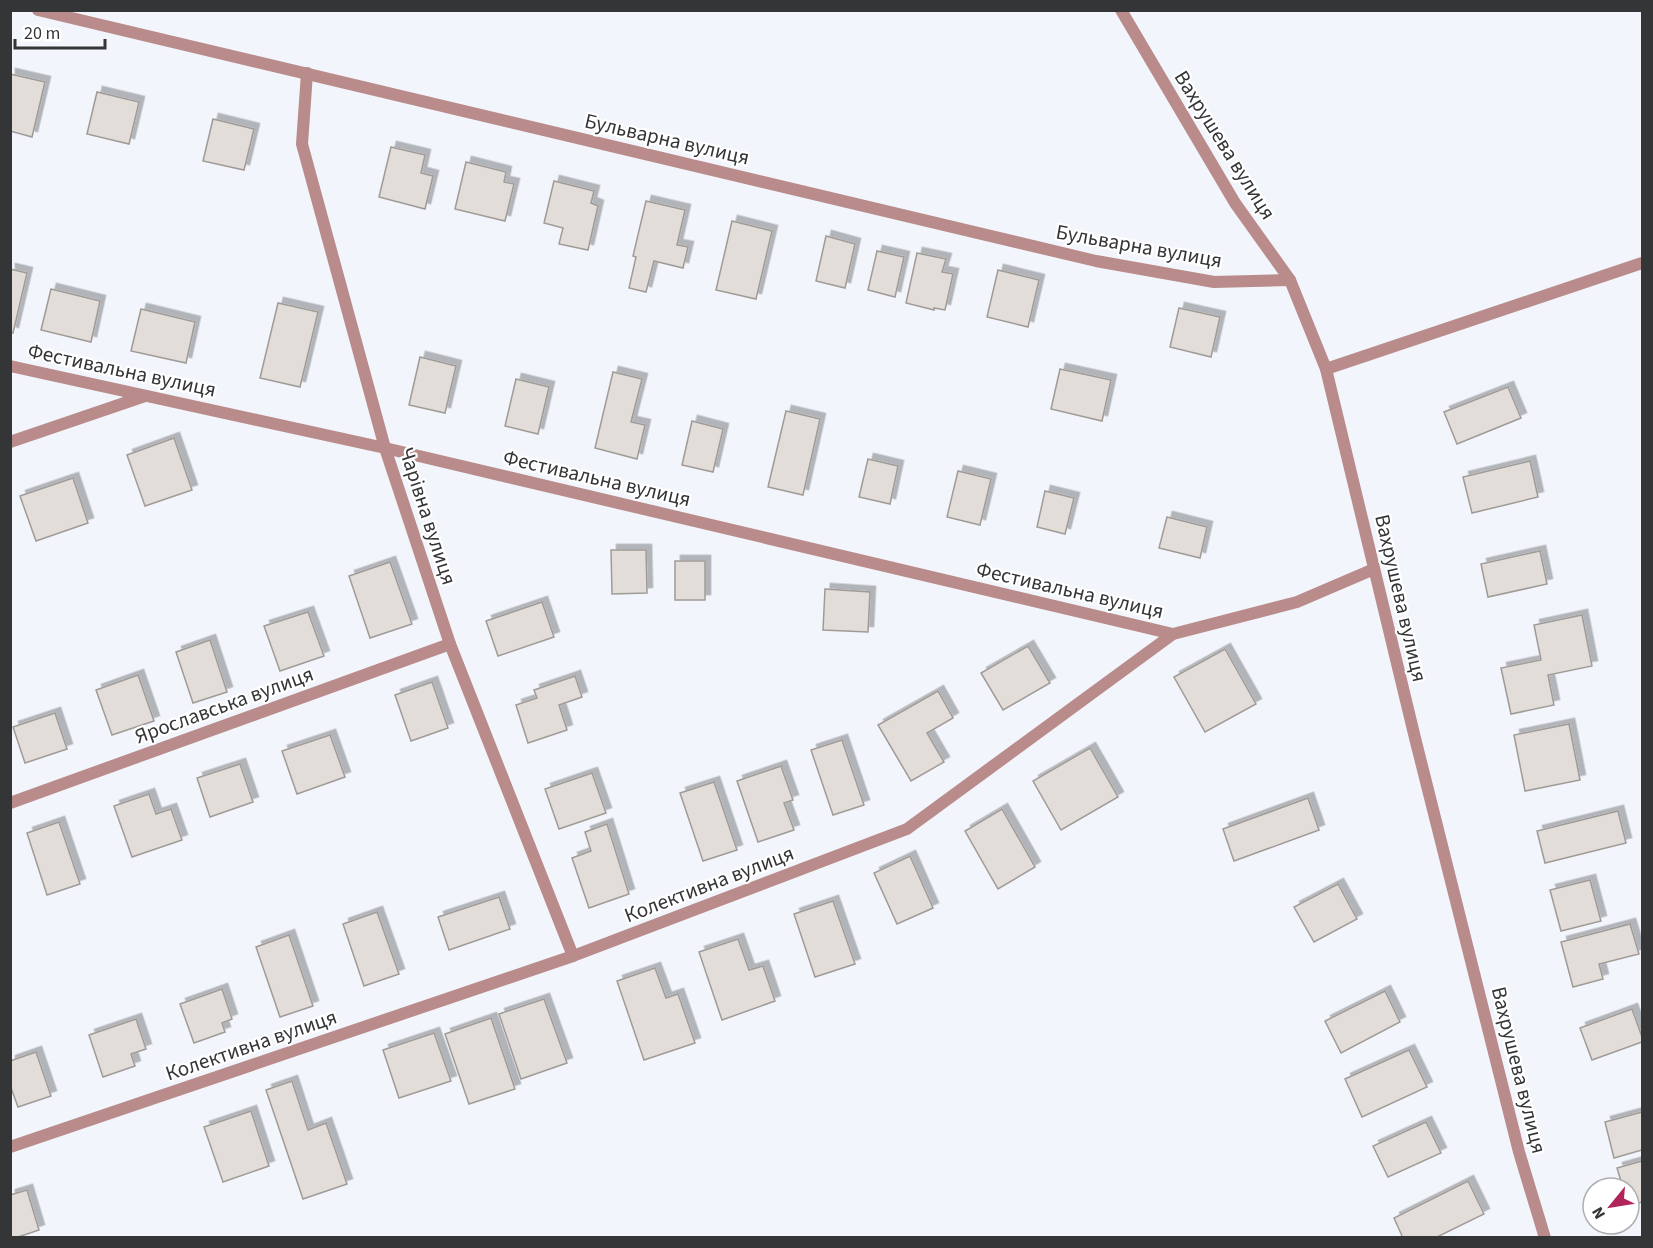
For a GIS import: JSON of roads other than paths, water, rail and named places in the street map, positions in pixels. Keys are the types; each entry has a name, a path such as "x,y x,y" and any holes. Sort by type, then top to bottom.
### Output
{"street":[{"name":"Бульварна вулиця","path":"38,10 1096,261 1214,282 1290,280"},
{"name":"Вахрушева вулиця","path":"1121,10 1235,203 1290,280 1326,369 1415,738 1519,1152 1545,1238"},
{"name":"Чарівна вулиця","path":"307,73 302,144 385,448 450,644 573,956"},
{"path":"1326,369 1642,263"},
{"name":"Фестивальна вулиця","path":"10,366 385,448 1173,634"},
{"path":"10,442 146,395"},
{"name":"Колективна вулиця","path":"10,1147 573,956 907,829 1173,634 1297,602 1374,569"},
{"name":"Ярославська вулиця","path":"10,803 450,644"}]}
